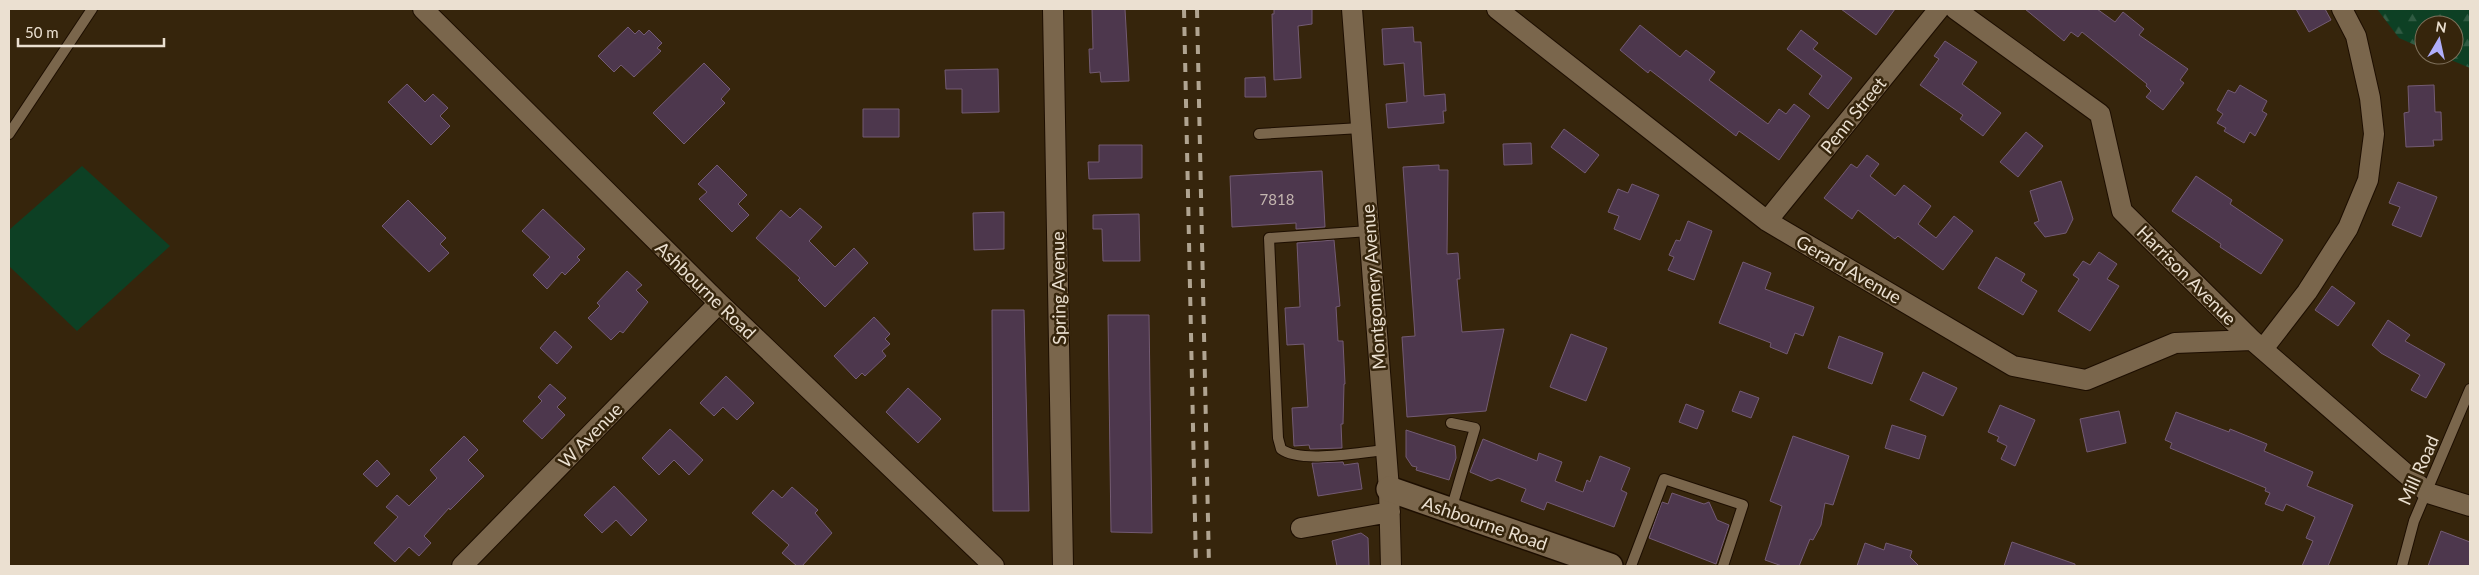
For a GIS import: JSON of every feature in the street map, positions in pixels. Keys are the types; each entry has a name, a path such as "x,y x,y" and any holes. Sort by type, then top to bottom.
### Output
{"street":[{"name":"Ashbourne Road","path":"423,9 719,303 994,566"},
{"name":"Spring Avenue","path":"1054,9 1064,566"},
{"name":"Montgomery Avenue","path":"1352,9 1386,450 1391,566"},
{"name":"Gerard Avenue","path":"1497,9 1767,221 2013,366 2086,380 2175,343 2257,345"},
{"name":"Penn Street","path":"1767,221 1939,9"},
{"name":"Harrison Avenue","path":"1955,9 2100,114 2122,211 2257,345 2428,493 2470,506"},
{"path":"2257,345 2307,292 2348,228 2368,180 2374,134 2370,98 2356,36 2342,9"},
{"name":"W Avenue","path":"462,566 719,303"},
{"name":"Ashbourne Road","path":"1301,528 1389,500 1451,511 1610,566"}],"lane":[{"path":"9,134 92,9"},
{"path":"1259,134 1361,128"},
{"path":"1369,230 1269,238 1278,438 1281,449 1288,454 1317,456 1386,450"},
{"name":"Mill Road","path":"2402,566 2414,520 2428,493 2470,389"},
{"path":"1451,424 1475,428 1451,511"},
{"path":"1631,566 1664,479 1743,505 1723,566"}],"green space":[{"path":"2377,9 2470,9 2470,68 2463,65 2464,15 2414,15 2414,45 2399,38"},
{"path":"82,166 170,246 77,331 9,266 9,230"}],"building":[{"path":"1092,9 1125,9 1129,81 1101,82 1100,72 1090,73 1089,49 1093,49"},
{"path":"1274,9 1312,9 1312,24 1298,26 1301,78 1274,80 1272,14 1274,14"},
{"path":"1841,9 1895,9 1876,35"},
{"path":"2025,9 2097,9 2115,22 2123,12 2144,29 2139,35 2188,69 2180,80 2184,83 2163,110 2146,97 2151,91 2146,86 2147,84 2082,32 2078,37 2071,32 2064,41"},
{"path":"2296,9 2325,9 2331,20 2309,32"},
{"path":"1640,25 1680,57 1686,50 1715,72 1709,80 1768,124 1779,109 1786,114 1794,104 1810,116 1779,160 1739,131 1736,136 1650,70 1648,73 1620,50"},
{"path":"628,27 635,34 639,30 644,35 649,30 662,43 657,48 661,51 634,77 621,65 614,72 598,56"},
{"path":"1413,27 1414,42 1421,42 1424,96 1445,94 1446,111 1443,111 1444,123 1388,128 1386,104 1407,102 1404,63 1384,65 1382,29"},
{"path":"1801,30 1818,43 1813,49 1852,78 1828,109 1809,94 1822,76 1787,49"},
{"path":"1945,41 1977,62 1962,84 2001,113 1983,136 1960,119 1963,115 1920,85 1939,59 1934,56"},
{"path":"704,63 730,89 721,99 725,103 684,144 653,113"},
{"path":"998,69 999,112 962,113 962,89 946,89 945,70"},
{"path":"1265,77 1266,97 1245,97 1245,78"},
{"path":"407,84 425,102 433,94 448,108 440,116 450,126 431,145 388,102"},
{"path":"2240,85 2267,101 2262,111 2267,114 2255,136 2250,132 2244,143 2224,131 2226,128 2217,123 2223,114 2217,110 2228,90 2235,93"},
{"path":"2434,85 2435,112 2441,112 2442,140 2433,140 2434,146 2406,147 2404,113 2409,112 2408,86"},
{"path":"863,109 899,109 899,137 863,137"},
{"path":"1564,129 1599,155 1585,173 1551,147"},
{"path":"2026,132 2043,146 2018,177 2000,162"},
{"path":"1531,143 1532,164 1504,165 1503,144"},
{"path":"1099,145 1142,145 1142,178 1089,179 1088,162 1099,162"},
{"path":"1867,155 1879,164 1870,176 1895,196 1904,185 1931,206 1918,224 1936,238 1954,216 1973,231 1943,270 1898,236 1895,239 1858,210 1852,219 1824,198 1851,164 1857,168"},
{"path":"717,165 747,195 738,204 749,215 732,232 699,199 707,192 698,184"},
{"path":"1439,165 1439,170 1448,170 1447,254 1458,253 1460,279 1457,279 1462,332 1504,329 1486,411 1407,417 1402,337 1415,336 1403,167"},
{"path":"1322,171 1325,227 1296,229 1296,223 1232,227 1230,176"},
{"path":"2196,176 2232,200 2230,204 2283,240 2261,274 2220,247 2221,244 2172,211"},
{"path":"2061,181 2073,219 2066,233 2045,237 2034,223 2039,221 2030,191"},
{"path":"2398,182 2437,197 2421,237 2392,225 2400,207 2389,203"},
{"path":"1632,184 1659,195 1640,240 1614,229 1619,216 1608,212 1618,189 1628,193"},
{"path":"408,200 446,238 440,244 449,253 429,272 382,226"},
{"path":"800,208 822,227 809,241 835,267 854,248 868,263 825,307 798,280 800,278 756,238 781,210 790,218"},
{"path":"543,209 585,249 577,257 580,260 565,275 562,272 547,289 533,275 550,257 522,231"},
{"path":"1004,212 1004,249 974,250 973,213"},
{"path":"1139,214 1140,261 1103,261 1102,229 1093,229 1093,215"},
{"path":"1688,221 1712,231 1694,280 1668,270 1674,257 1669,255 1676,240 1680,241"},
{"path":"1334,240 1340,306 1336,307 1338,341 1343,341 1345,384 1343,424 1341,424 1342,448 1310,449 1309,445 1294,446 1292,408 1308,407 1304,344 1287,345 1285,308 1300,307 1297,243"},
{"path":"2099,252 2117,264 2107,279 2119,286 2090,331 2058,311 2079,279 2073,275 2083,261 2090,265"},
{"path":"1996,257 2025,274 2021,281 2037,291 2023,315 1978,288"},
{"path":"1743,262 1771,273 1765,289 1814,307 1803,336 1795,333 1787,354 1770,347 1771,343 1719,323"},
{"path":"627,271 642,285 636,290 648,302 623,333 620,331 611,340 588,318 600,306 597,303"},
{"path":"2332,286 2355,303 2338,326 2315,310"},
{"path":"992,310 1024,310 1029,511 993,511"},
{"path":"1108,315 1149,315 1152,533 1111,532"},
{"path":"874,317 890,334 885,339 890,344 882,351 886,356 865,376 862,373 856,379 834,356"},
{"path":"2388,320 2410,335 2405,341 2445,364 2426,398 2411,390 2420,375 2381,353 2372,345"},
{"path":"555,331 572,347 557,364 540,348"},
{"path":"1571,334 1607,348 1586,401 1550,387"},
{"path":"1839,336 1883,353 1872,384 1828,368"},
{"path":"1923,372 1957,388 1943,416 1910,400"},
{"path":"726,376 754,403 737,420 723,407 714,416 700,403"},
{"path":"550,384 566,398 557,407 565,415 542,439 523,421 542,401 538,397"},
{"path":"908,388 941,419 918,443 886,412"},
{"path":"1740,391 1759,398 1751,418 1732,411"},
{"path":"1686,404 1704,411 1697,429 1679,422"},
{"path":"2000,405 2035,420 2015,466 2001,459 2007,446 1997,441 1999,437 1988,432"},
{"path":"2119,411 2126,443 2087,452 2080,419"},
{"path":"2176,412 2229,432 2230,429 2267,444 2264,451 2313,472 2307,486 2353,505 2328,566 2302,566 2313,541 2306,538 2315,517 2286,504 2283,511 2265,504 2270,493 2265,491 2266,488 2170,448 2172,443 2165,440"},
{"path":"1892,425 1926,436 1919,459 1885,448"},
{"path":"670,429 703,460 689,475 674,460 659,475 642,458"},
{"path":"1406,430 1455,446 1456,458 1449,480 1416,470 1417,467 1412,466 1406,457"},
{"path":"464,436 478,450 468,460 484,476 450,510 449,508 424,536 431,543 419,556 409,547 395,562 374,543 398,517 386,507 397,495 409,506 437,478 430,470"},
{"path":"1793,436 1849,456 1833,505 1825,503 1821,525 1813,540 1810,539 1799,566 1782,566 1765,560 1782,506 1770,501"},
{"path":"1483,439 1537,461 1539,453 1562,462 1555,481 1583,492 1587,480 1590,482 1600,456 1630,468 1621,490 1627,493 1614,527 1547,502 1544,510 1521,501 1526,489 1498,478 1491,481 1470,472"},
{"path":"377,460 390,474 377,487 363,474"},
{"path":"1343,462 1344,465 1358,463 1362,489 1318,496 1312,463"},
{"path":"614,486 647,520 631,536 616,520 602,533 584,515"},
{"path":"792,487 818,510 815,513 832,533 802,566 797,566 782,553 789,545 752,513 773,490 782,498"},
{"path":"1672,493 1704,504 1709,502 1717,520 1729,525 1716,564 1649,538 1662,502 1668,504"},
{"path":"2441,531 2470,542 2470,566 2428,566"},
{"path":"1361,533 1368,538 1369,566 1337,566 1332,541"},
{"path":"2012,542 2075,564 2075,566 2004,566"},
{"path":"1865,543 1884,550 1886,543 1912,551 1910,557 1919,566 1857,566"}],"railway":[{"path":"1184,9 1196,566"},
{"path":"1197,9 1209,566"}]}
